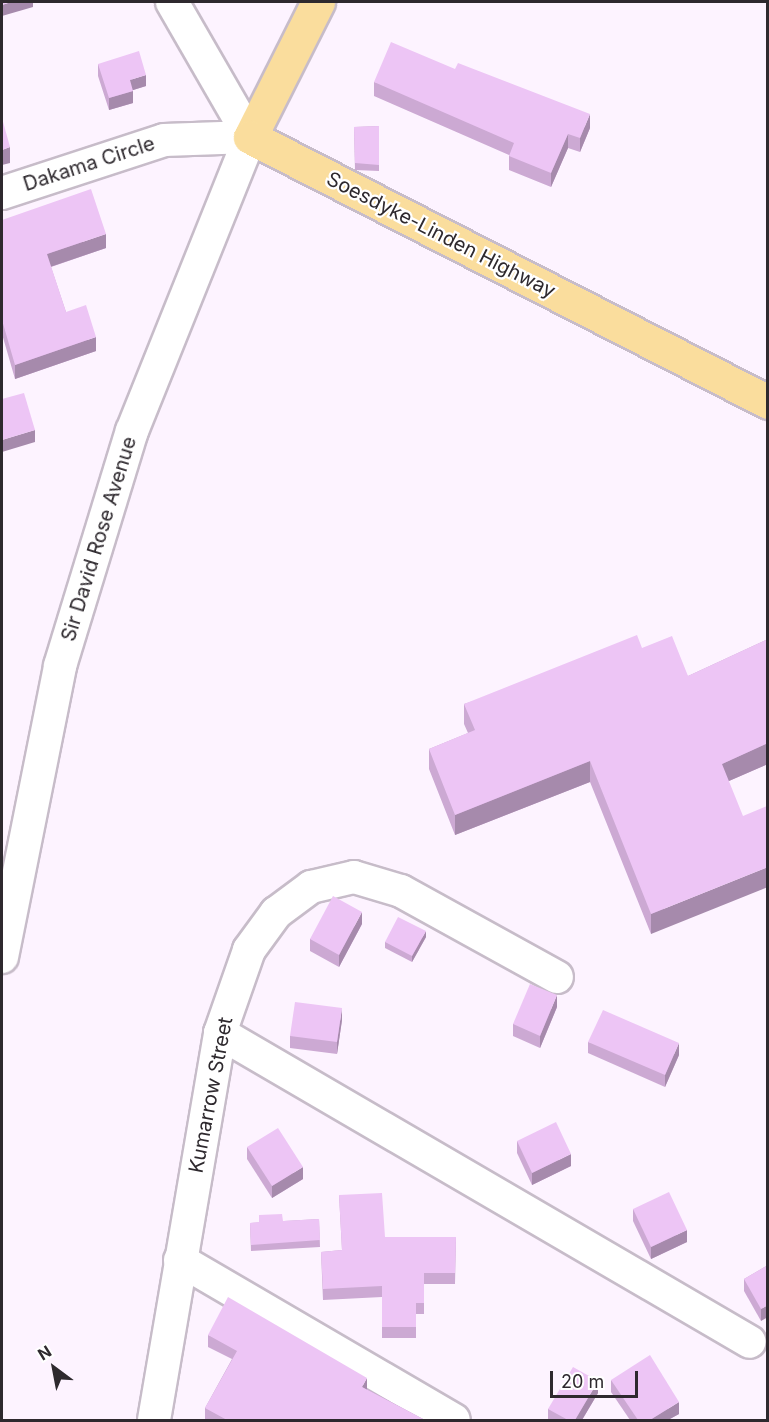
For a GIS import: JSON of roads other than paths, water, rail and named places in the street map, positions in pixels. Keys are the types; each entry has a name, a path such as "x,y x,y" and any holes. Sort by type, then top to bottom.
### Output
{"main road":[{"path":"250,138 318,2"},
{"name":"Soesdyke-Linden Highway","path":"250,138 768,402"}],"street":[{"path":"172,2 250,138"},
{"name":"Dakama Circle","path":"2,193 164,140 250,138"},
{"name":"Sir David Rose Avenue","path":"3,942 67,644 132,431 250,138"},
{"name":"Kumarrow Street","path":"154,1420 219,1033 249,950 276,913 311,887 354,877 401,891 556,977"},
{"path":"219,1033 750,1342"},
{"path":"180,1260 447,1419"}]}
